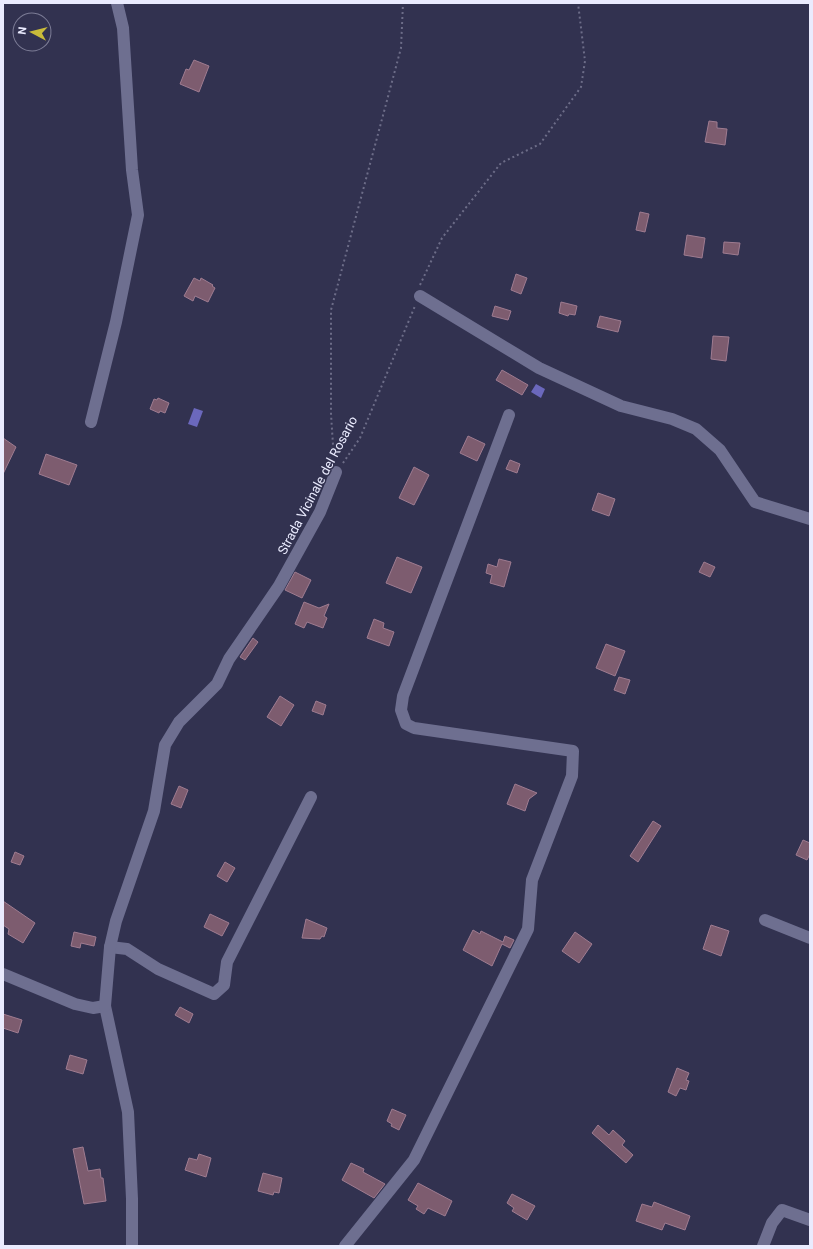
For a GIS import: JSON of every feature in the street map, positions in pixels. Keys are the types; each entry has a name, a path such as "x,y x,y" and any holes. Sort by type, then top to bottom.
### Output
{"street":[{"path":"91,422 116,322 138,215 132,170 123,28 117,3"},
{"path":"420,296 539,368 620,406 672,419 696,429 720,450 755,502 810,519"},
{"path":"345,1246 414,1160 528,929 532,880 572,776 574,751 414,728 406,724 402,710 402,696 509,415"},
{"name":"Strada Vicinale del Rosario","path":"132,1246 132,1199 128,1112 105,1006 110,947 116,921 154,811 165,745 178,722 217,684 229,659 279,586 320,512 332,470"},
{"path":"110,947 127,949 158,969 214,994 224,985 228,962 311,797"},
{"path":"765,920 810,938"},
{"path":"3,974 75,1004 93,1008 105,1006"},
{"path":"763,1246 772,1223 782,1210 810,1220"}],"path":[{"path":"332,470 331,310 401,48 403,3"},
{"name":"Strada Vicinale del Rosario","path":"332,470 360,438 406,326 420,296 418,288 442,238 501,163 540,144 581,87 584,61 578,3"}],"shaded area":[{"path":"536,384 545,389 541,398 531,392"},
{"path":"194,408 203,411 197,427 188,424"}],"building":[{"path":"194,60 209,66 199,92 180,84 186,69 189,70"},
{"path":"709,121 717,122 717,128 727,129 725,145 705,142"},
{"path":"640,212 649,214 645,232 636,230"},
{"path":"687,235 705,238 702,258 684,255"},
{"path":"724,242 740,243 738,255 723,253"},
{"path":"516,274 527,278 521,294 511,290"},
{"path":"194,278 200,281 201,278 213,285 212,286 215,288 208,302 195,296 193,301 184,296"},
{"path":"561,302 577,306 575,315 569,314 568,316 559,313"},
{"path":"495,306 511,311 508,320 492,316"},
{"path":"600,316 621,321 618,332 597,327"},
{"path":"713,336 729,337 726,361 711,359"},
{"path":"502,370 528,385 522,395 496,380"},
{"path":"158,398 169,403 165,413 160,411 159,413 150,409 154,399 157,400"},
{"path":"468,436 485,444 477,461 460,453"},
{"path":"3,438 16,447 3,474"},
{"path":"46,454 77,465 69,485 39,474"},
{"path":"510,460 520,464 517,473 506,469"},
{"path":"414,467 429,475 414,505 399,498"},
{"path":"598,493 615,499 609,516 592,510"},
{"path":"397,557 422,567 411,593 386,583"},
{"path":"499,559 511,562 504,587 490,583 492,575 486,573 488,564 497,567"},
{"path":"704,562 715,567 710,577 699,572"},
{"path":"295,572 311,580 302,598 285,590"},
{"path":"304,602 319,608 329,604 324,616 327,618 323,628 307,622 304,628 295,624"},
{"path":"374,619 384,623 383,628 394,632 389,646 367,638"},
{"path":"253,638 258,642 245,660 240,657"},
{"path":"606,644 625,651 615,676 596,668"},
{"path":"619,677 630,680 625,694 614,690"},
{"path":"280,696 294,705 281,726 267,717"},
{"path":"316,701 326,705 323,715 312,711"},
{"path":"515,784 537,793 529,799 525,811 507,804"},
{"path":"179,786 188,790 181,808 171,804"},
{"path":"653,821 661,826 638,862 630,856"},
{"path":"803,840 810,843 810,854 807,860 796,855"},
{"path":"15,852 24,856 20,865 11,862"},
{"path":"225,862 235,868 227,882 217,876"},
{"path":"3,901 35,923 23,943 8,934 9,929 3,925"},
{"path":"210,914 229,923 222,936 204,927"},
{"path":"306,919 327,928 324,937 322,936 320,939 302,938"},
{"path":"711,925 729,931 721,956 703,949"},
{"path":"473,930 480,934 481,931 503,942 505,936 514,940 510,948 502,944 492,966 463,950"},
{"path":"74,932 96,937 94,946 81,943 80,948 71,946"},
{"path":"575,932 592,944 579,963 562,951"},
{"path":"180,1007 193,1014 189,1023 175,1015"},
{"path":"3,1014 22,1020 18,1033 3,1028"},
{"path":"70,1055 87,1060 83,1074 66,1069"},
{"path":"677,1068 689,1073 686,1080 689,1081 686,1090 680,1088 676,1096 668,1092"},
{"path":"392,1109 406,1115 399,1130 391,1126 392,1124 387,1121"},
{"path":"598,1125 609,1135 613,1130 625,1141 622,1145 633,1155 626,1163 592,1133"},
{"path":"83,1147 88,1171 100,1169 101,1178 103,1178 106,1201 84,1204 73,1149"},
{"path":"199,1154 211,1158 206,1177 185,1170 189,1158 197,1160"},
{"path":"351,1163 364,1169 363,1172 385,1184 374,1198 342,1180"},
{"path":"263,1173 282,1178 279,1193 274,1192 273,1195 258,1191"},
{"path":"418,1183 452,1201 445,1216 428,1208 424,1214 416,1209 418,1206 408,1200"},
{"path":"512,1194 535,1206 527,1220 512,1211 514,1208 507,1203"},
{"path":"654,1202 690,1216 685,1230 665,1223 662,1230 636,1221 642,1204 652,1207"}]}
